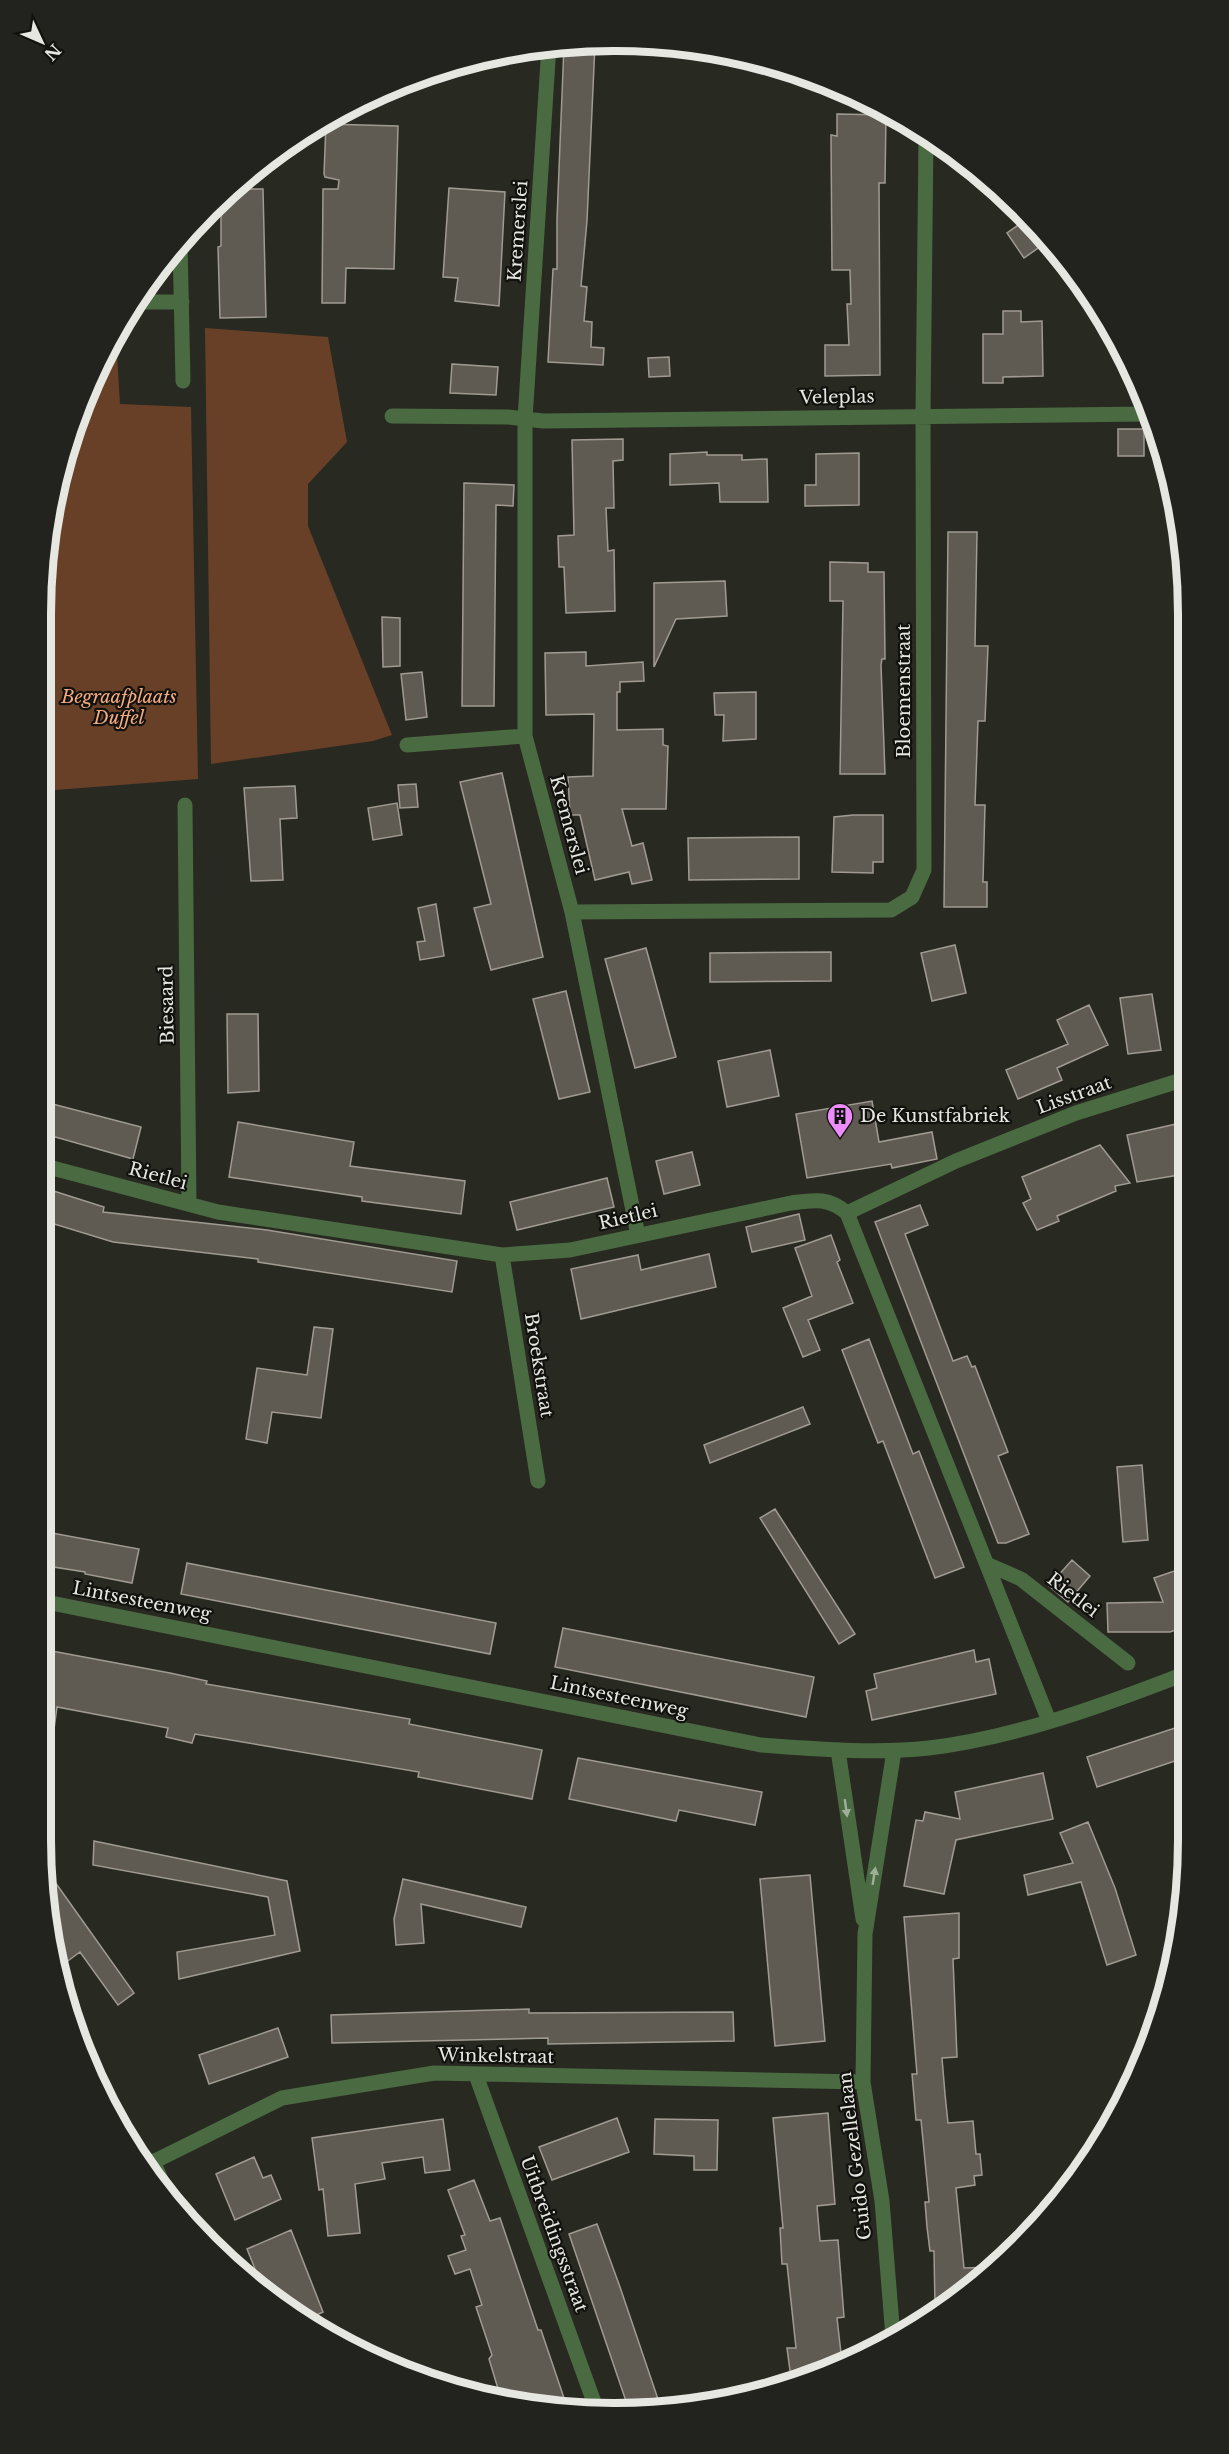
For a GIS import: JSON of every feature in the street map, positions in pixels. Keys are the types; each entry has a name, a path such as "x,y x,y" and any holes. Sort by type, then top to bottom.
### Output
{"street":[{"name":"Kremerslei","path":"548,55 525,419 525,736 572,912 638,1235"},
{"name":"Bloemenstraat","path":"572,912 891,910 912,897 924,870 923,415 926,145"},
{"path":"180,255 183,381"},
{"path":"145,302 182,302"},
{"name":"Veleplas","path":"525,419 543,422 923,415 1141,414"},
{"path":"392,416 525,419"},
{"path":"406,745 525,736"},
{"name":"Biesaard","path":"185,805 189,1204"},
{"name":"Lisstraat","path":"847,1213 956,1161 1076,1113 1178,1081"},
{"name":"Rietlei","path":"51,1168 218,1212 502,1256 570,1251 791,1203 818,1200 836,1204 847,1213"},
{"path":"847,1213 1049,1720"},
{"name":"Broekstraat","path":"502,1256 538,1481"},
{"name":"Rietlei","path":"989,1565 1021,1579 1128,1663"},
{"name":"Lintsesteenweg","path":"51,1603 761,1745 838,1750 930,1748 996,1736 1178,1676"},
{"name":"Guido Gezellelaan","path":"838,1750 865,1934"},
{"name":"Guido Gezellelaan","path":"892,2330 882,2201 863,2082 865,1934 894,1750"},
{"name":"Winkelstraat","path":"152,2162 282,2098 434,2073 863,2082"},
{"name":"Uitbreidingsstraat","path":"476,2075 594,2402"}],"green space":[{"path":"205,328 328,337 347,442 308,484 308,526 392,735 373,741 211,764"},
{"name":"Begraafplaats Duffel","path":"117,350 120,404 191,407 198,779 51,790 51,614 56,541 70,469 81,433"}],"building":[{"path":"595,52 587,221 581,286 587,287 584,321 592,322 591,347 604,348 603,365 548,362 553,269 557,269 564,54"},
{"path":"837,114 875,115 886,121 885,183 879,183 880,375 825,376 825,345 849,345 847,304 851,304 850,270 832,270 831,135 837,136"},
{"path":"336,124 398,126 394,269 346,268 345,303 322,303 323,189 338,189 339,180 325,177 326,131"},
{"path":"449,188 505,192 499,306 455,301 458,278 443,277"},
{"path":"245,189 263,189 266,317 220,318 218,247 221,246 221,211"},
{"path":"1020,224 1041,246 1024,258 1007,233"},
{"path":"1003,311 1021,311 1021,322 1042,321 1043,376 1003,377 1003,383 983,383 983,334 1003,334"},
{"path":"669,357 670,376 649,377 648,358"},
{"path":"452,364 498,367 496,395 450,393"},
{"path":"1118,429 1144,429 1144,456 1118,456"},
{"path":"623,439 623,460 613,461 614,508 606,508 608,551 614,550 615,611 566,613 564,567 559,567 558,536 574,535 572,440"},
{"path":"707,452 707,455 742,455 742,460 767,459 768,502 720,502 719,483 670,485 670,454"},
{"path":"859,453 859,505 805,506 805,485 816,485 816,454"},
{"path":"464,483 514,485 513,506 496,505 494,706 462,706"},
{"path":"948,532 977,532 975,646 988,646 985,721 978,721 975,805 985,805 983,882 987,882 987,907 944,907"},
{"path":"830,562 868,563 868,572 884,572 885,659 882,659 881,665 885,774 840,774 843,601 830,601"},
{"path":"725,581 727,616 676,619 654,667 654,583"},
{"path":"382,617 400,618 400,666 383,667"},
{"path":"586,652 586,666 643,662 644,681 620,682 620,692 617,692 617,730 663,729 663,745 668,746 666,809 622,809 632,846 643,843 652,880 632,884 629,872 595,880 580,815 570,815 568,777 593,776 594,714 546,715 545,653"},
{"path":"422,672 427,717 406,720 401,674"},
{"path":"756,692 756,739 723,741 724,715 715,715 714,693"},
{"path":"502,773 543,957 491,970 474,908 491,904 460,782"},
{"path":"416,784 418,807 400,808 398,785"},
{"path":"295,786 297,818 280,819 283,880 251,881 244,788"},
{"path":"397,803 402,835 373,840 368,808"},
{"path":"883,815 883,862 873,862 873,873 832,872 834,817"},
{"path":"799,837 799,879 689,880 688,838"},
{"path":"436,904 444,956 420,960 417,942 425,941 418,908"},
{"path":"955,945 966,993 932,1001 921,953"},
{"path":"646,948 676,1057 635,1068 605,959"},
{"path":"831,952 831,981 710,982 710,953"},
{"path":"566,991 590,1092 559,1099 533,999"},
{"path":"1152,994 1161,1050 1128,1054 1120,998"},
{"path":"1089,1005 1108,1045 1057,1068 1062,1080 1018,1099 1006,1070 1068,1044 1057,1020"},
{"path":"227,1014 258,1014 259,1091 228,1093"},
{"path":"770,1050 779,1096 727,1107 718,1061"},
{"name":"De Kunstfabriek","path":"872,1101 879,1142 932,1132 937,1159 892,1168 891,1164 807,1178 796,1114"},
{"path":"51,1104 141,1127 133,1159 51,1136"},
{"path":"238,1122 354,1142 350,1166 465,1181 461,1214 362,1201 362,1197 229,1177"},
{"path":"1178,1124 1178,1175 1137,1182 1127,1135"},
{"path":"1100,1145 1130,1183 1115,1186 1116,1191 1057,1216 1059,1221 1037,1230 1023,1203 1031,1199 1022,1177"},
{"path":"692,1152 700,1185 664,1194 656,1161"},
{"path":"607,1178 614,1207 517,1230 510,1202"},
{"path":"51,1190 104,1207 103,1212 267,1230 457,1261 452,1292 258,1262 258,1259 113,1242 51,1223"},
{"path":"920,1205 928,1225 905,1234 953,1361 967,1356 972,1367 975,1366 1008,1452 998,1456 1029,1534 1006,1543 998,1543 875,1222"},
{"path":"799,1214 805,1240 752,1252 746,1227"},
{"path":"831,1235 840,1260 837,1262 853,1303 808,1320 820,1350 803,1357 783,1308 812,1296 795,1248"},
{"path":"709,1254 716,1287 581,1319 571,1269 638,1255 641,1270"},
{"path":"314,1327 333,1329 321,1418 272,1412 267,1443 246,1439 257,1368 307,1375"},
{"path":"869,1339 913,1454 919,1451 964,1567 935,1578 883,1441 878,1443 842,1350"},
{"path":"803,1407 810,1424 710,1463 704,1445"},
{"path":"1142,1465 1148,1540 1123,1542 1117,1467"},
{"path":"775,1509 855,1634 839,1644 760,1518"},
{"path":"51,1533 139,1549 132,1583 85,1574 85,1572 51,1567"},
{"path":"1072,1560 1090,1576 1068,1602 1049,1586"},
{"path":"187,1563 496,1623 490,1654 181,1594"},
{"path":"1178,1570 1178,1629 1170,1632 1108,1632 1107,1603 1163,1602 1154,1578"},
{"path":"563,1628 814,1677 806,1717 555,1667"},
{"path":"974,1650 976,1662 989,1659 996,1694 872,1720 866,1691 877,1688 874,1674"},
{"path":"51,1651 170,1673 207,1681 206,1684 410,1719 409,1724 542,1750 532,1799 418,1777 419,1772 195,1734 192,1743 166,1737 168,1728 57,1707 51,1751"},
{"path":"1178,1727 1178,1760 1097,1787 1087,1757"},
{"path":"578,1758 762,1792 755,1825 679,1810 676,1821 569,1799"},
{"path":"1043,1773 1053,1819 956,1840 944,1894 904,1886 916,1820 923,1821 925,1812 960,1819 955,1792"},
{"path":"1088,1822 1115,1888 1136,1955 1107,1965 1081,1882 1028,1895 1024,1875 1073,1863 1060,1833"},
{"path":"94,1841 287,1881 300,1951 179,1979 177,1952 275,1935 268,1897 93,1865"},
{"path":"810,1875 825,2041 775,2046 760,1879"},
{"path":"52,1878 134,1993 118,2005 80,1952 65,1963"},
{"path":"403,1879 526,1907 521,1927 421,1904 424,1943 396,1945 394,1919"},
{"path":"959,1913 959,1958 953,1959 957,2057 942,2058 945,2094 948,2123 973,2121 976,2154 980,2154 982,2175 974,2176 975,2185 956,2188 964,2268 981,2267 935,2303 934,2251 930,2251 927,2227 925,2202 929,2202 921,2120 916,2120 912,2074 917,2074 904,1917"},
{"path":"529,2009 529,2013 733,2012 734,2041 548,2044 548,2038 332,2043 331,2015"},
{"path":"278,2028 288,2057 209,2084 199,2055"},
{"path":"828,2113 835,2204 817,2206 820,2241 838,2240 844,2317 837,2318 841,2355 791,2375 787,2348 796,2348 787,2264 782,2264 780,2228 783,2228 773,2118"},
{"path":"617,2118 629,2152 552,2180 539,2147"},
{"path":"443,2119 450,2170 425,2173 423,2157 382,2163 385,2179 355,2184 360,2233 328,2236 323,2189 319,2190 312,2138"},
{"path":"655,2119 718,2120 717,2170 694,2170 694,2156 654,2154"},
{"path":"254,2157 263,2178 271,2175 281,2199 235,2220 216,2174"},
{"path":"474,2180 490,2221 500,2218 565,2401 499,2391 489,2359 492,2355 476,2307 482,2305 470,2269 455,2274 448,2256 466,2250 461,2236 465,2235 448,2190"},
{"path":"597,2224 659,2401 627,2403 569,2234"},
{"path":"291,2230 323,2312 314,2316 271,2287 258,2276 247,2249"}],"place":[{"name":"De Kunstfabriek","path":"840,1139"}]}
